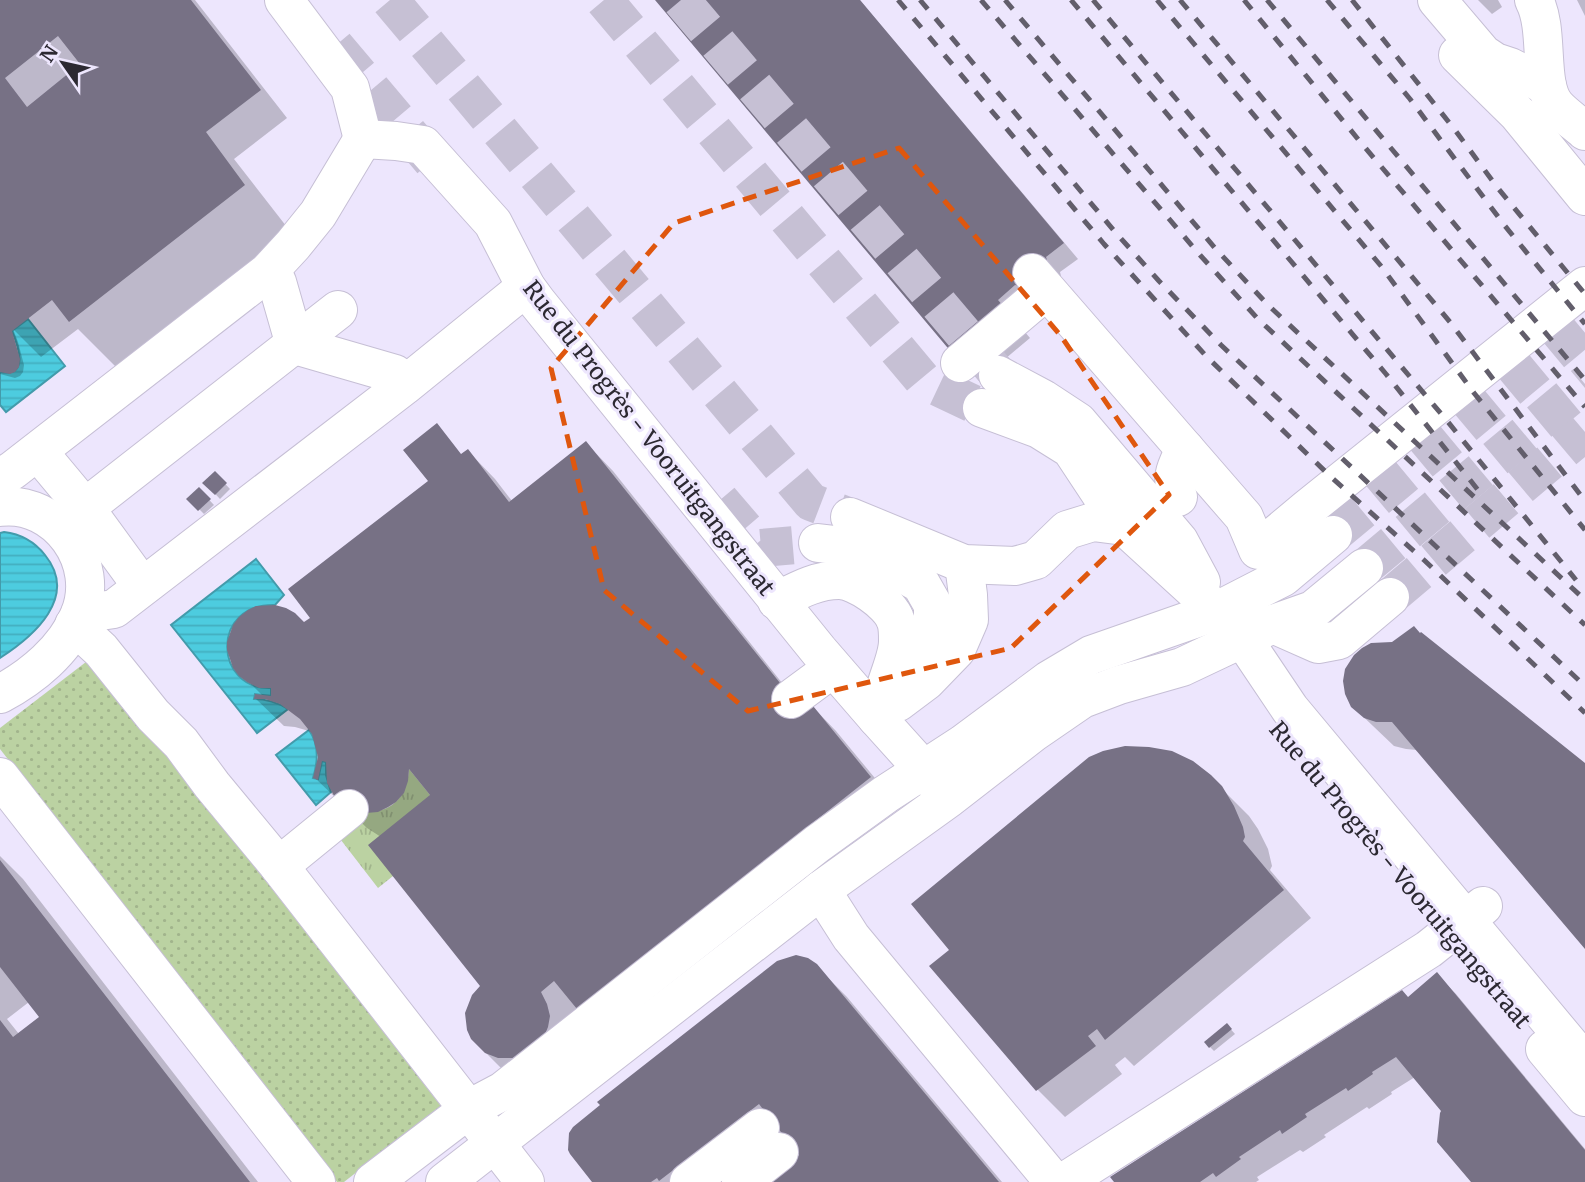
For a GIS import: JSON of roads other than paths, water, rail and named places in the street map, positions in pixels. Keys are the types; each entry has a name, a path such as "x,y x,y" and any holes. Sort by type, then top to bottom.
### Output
{"street":[{"path":"0,694 35,671 63,642 77,620 85,587 83,568 76,549 65,532 51,519 14,505 2,491 268,272 318,214 363,139 349,88 284,0"},
{"path":"1437,0 1483,54 1547,86"},
{"path":"1534,0 1541,22 1547,86 1551,98 1556,107 1585,131"},
{"path":"1458,55 1518,114 1585,196"},
{"name":"Rue du Progrès - Vooruitgangstraat","path":"363,139 423,145 456,181 493,223 526,287 826,659 949,798"},
{"path":"277,282 338,310 395,374 295,345 277,282"},
{"path":"960,363 1039,282 1244,517 1258,550 1585,286"},
{"path":"77,620 114,609 404,386 526,287"},
{"path":"78,513 338,310"},
{"path":"1217,611 1179,541 1078,422 1043,399 990,391 1039,429 1071,449 1124,526 1217,611 1258,631 1318,644 1339,640 1390,597"},
{"path":"1052,438 1070,483 1067,530"},
{"path":"1178,497 1173,484 1185,449"},
{"path":"45,460 78,513 136,578"},
{"path":"849,517 964,564 1015,566 1036,560 1067,530 1093,522 1124,526"},
{"path":"373,1182 468,1109 503,1091 817,844 886,793 964,744 1049,680 1091,655 1217,611 1283,577 1333,535"},
{"path":"818,543 864,551 920,584 933,605 933,623 877,718"},
{"path":"877,718 926,681 956,650 970,620 964,564"},
{"path":"444,1182 821,890 1082,699 1182,667 1258,631 1313,610 1364,568"},
{"path":"778,601 810,584 841,580 879,598 889,608 896,620 898,644 877,718"},
{"path":"77,620 153,715 181,743 525,1182"},
{"name":"Rue du Progrès - Vooruitgangstraat","path":"1258,631 1255,697 1273,724 1466,920 1585,1028"},
{"path":"786,691 826,659"},
{"path":"0,777 316,1182"},
{"path":"274,860 343,805"},
{"path":"821,890 851,937 1054,1182"},
{"path":"1064,1182 1429,949 1466,920"},
{"name":"Rue du Progrès - Vooruitgangstraat","path":"1466,920 1585,1063"},
{"name":"Rue du Progrès - Vooruitgangstraat","path":"1466,920 1585,1097"},
{"path":"689,1182 770,1140 741,1182"}],"water":[{"path":"28,319 65,366 6,412 0,405 0,372 15,370 18,366 19,353 12,331"},
{"path":"0,533 27,539 41,550 54,571 57,586 55,600 38,627 0,658"},
{"path":"256,559 284,595 275,605 254,608 239,617 230,631 227,647 230,662 238,676 252,685 271,688 271,696 255,694 254,699 272,701 288,709 257,733 171,625"},
{"path":"309,730 317,753 313,778 318,779 322,761 326,762 326,775 331,792 316,805 276,755"}],"tunnel":[{"path":"390,0 811,502 850,517"},
{"path":"604,0 923,380 982,408"},
{"path":"681,0 997,373"},
{"path":"335,46 432,161"},
{"path":"1333,535 1585,325"},
{"path":"1364,568 1585,384"},
{"path":"1390,597 1585,432"},
{"path":"720,500 761,548 818,543"}],"railway":[{"path":"898,0 1104,244 1207,357 1331,477 1424,560 1585,713"},
{"path":"920,0 1116,233 1221,345 1585,686"},
{"path":"981,0 1257,318 1585,625"},
{"path":"1005,0 1215,248 1268,305 1585,600"},
{"path":"1071,0 1386,374 1478,490"},
{"path":"1093,0 1448,422 1576,580"},
{"path":"1157,0 1381,266 1474,393 1585,530"},
{"path":"1180,0 1450,322 1585,501"},
{"path":"1244,0 1585,407"},
{"path":"1267,0 1585,380"},
{"path":"1327,0 1410,99 1505,226 1585,324"},
{"path":"1352,0 1497,187 1585,294"}]}
